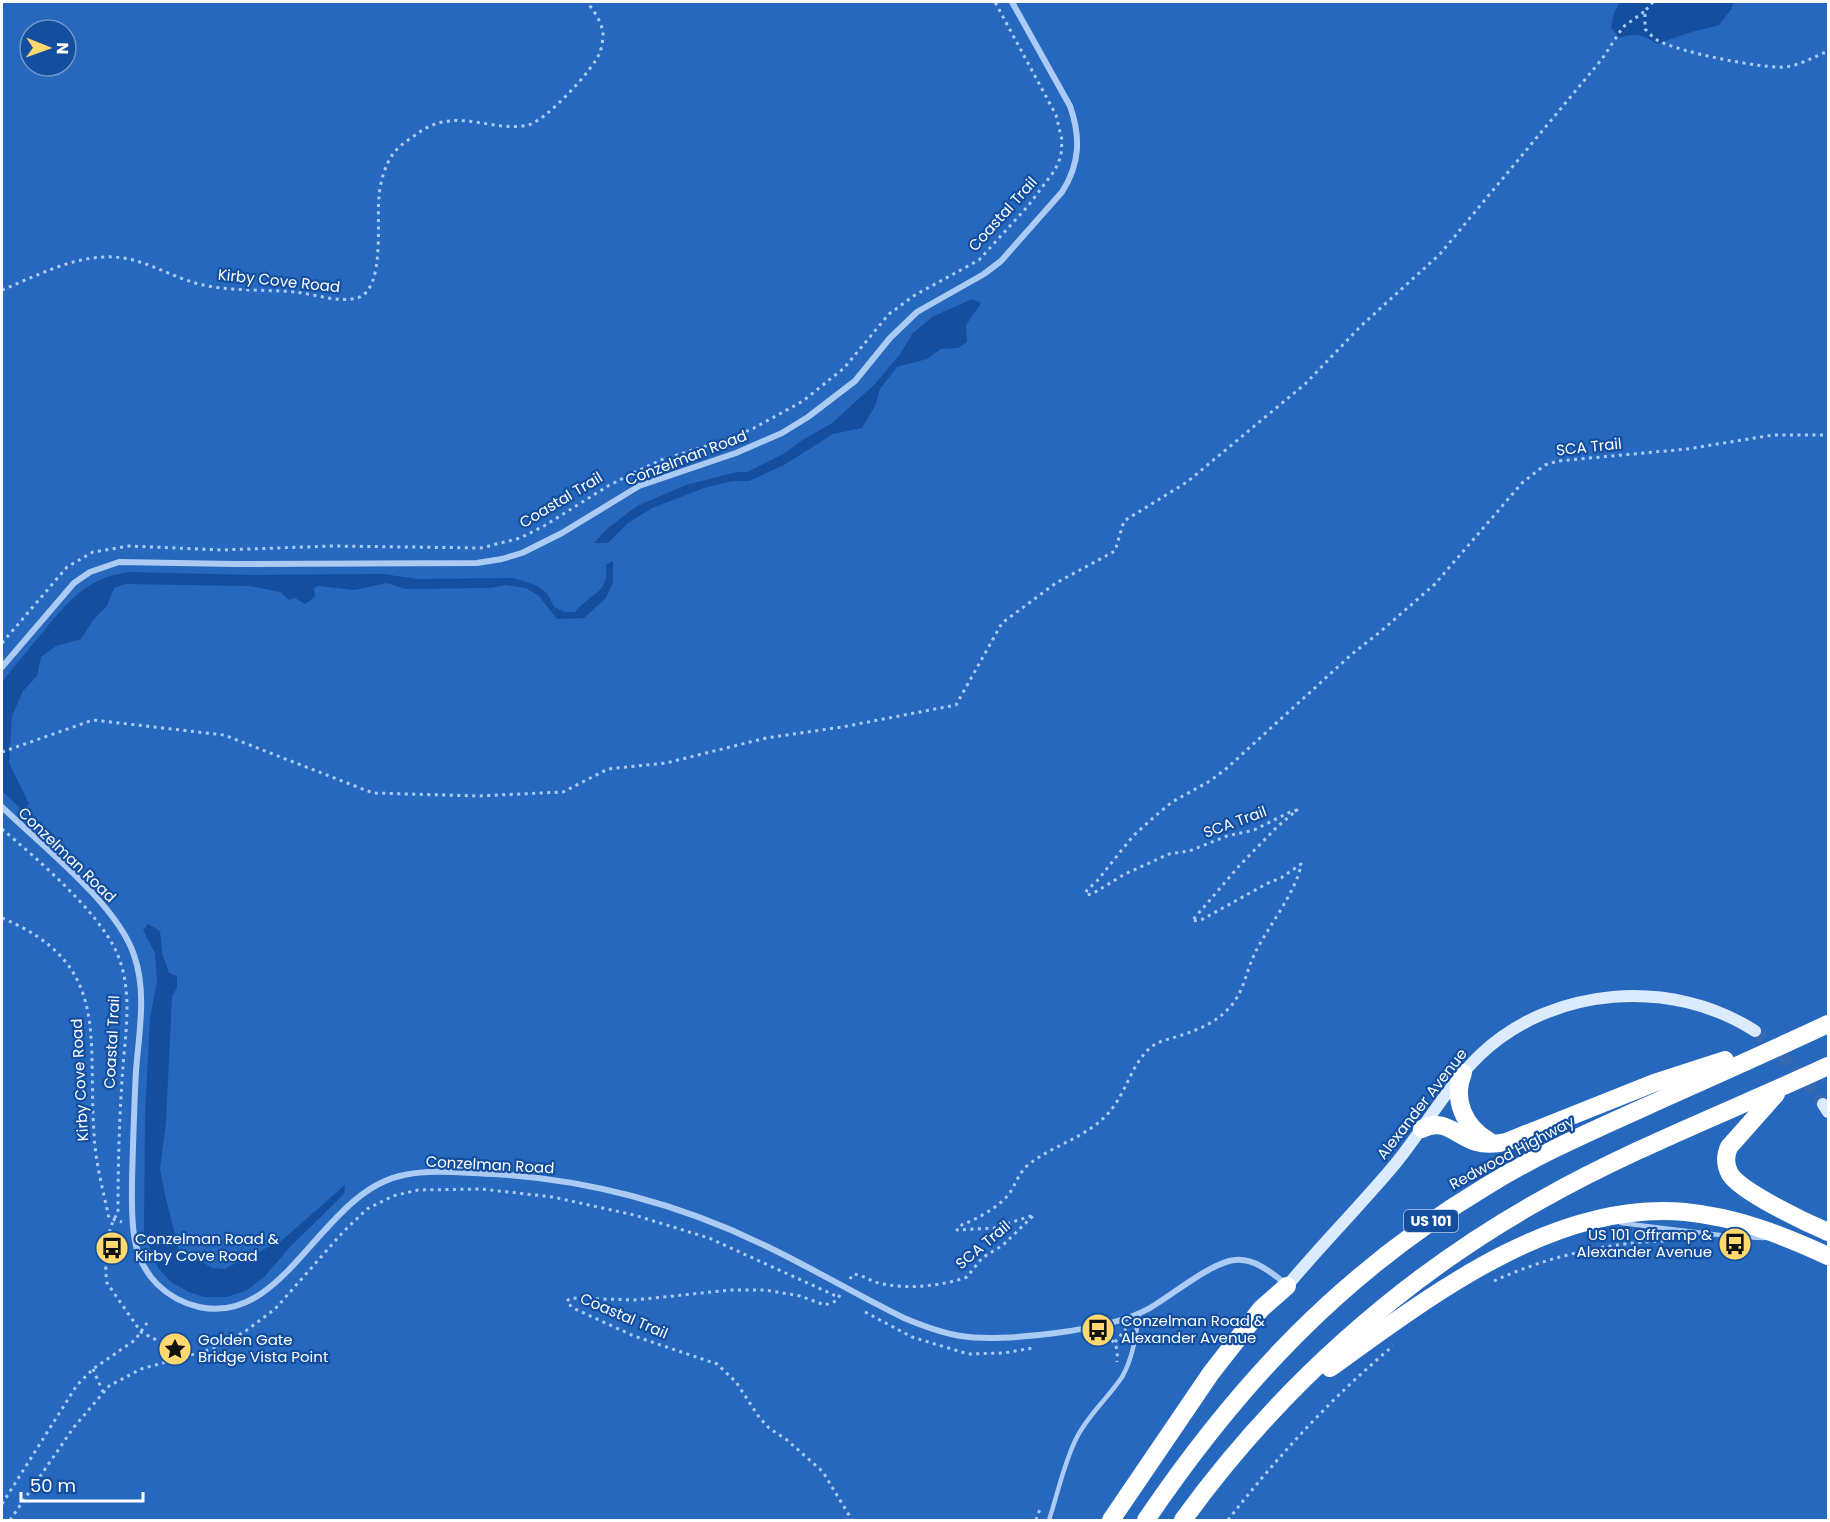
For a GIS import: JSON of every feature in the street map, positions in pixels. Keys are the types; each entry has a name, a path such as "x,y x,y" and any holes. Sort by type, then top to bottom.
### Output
{"highway":[{"name":"Redwood Highway","path":"1146,1521 1212,1429 1265,1366 1314,1316 1394,1248 1468,1197 1547,1153 1828,1024"},
{"path":"1422,1128 1439,1124 1478,1142 1499,1143 1527,1135 1654,1083 1804,1035"},
{"name":"US 101","path":"1183,1521 1229,1461 1278,1405 1388,1303 1425,1275 1490,1230 1600,1169 1828,1066"},
{"path":"1463,1073 1459,1094 1463,1113 1480,1136 1499,1143"},
{"path":"1781,1088 1732,1142 1726,1156 1728,1170 1735,1180 1748,1190 1828,1232"},
{"path":"1278,1405 1449,1285 1519,1249 1585,1223 1626,1214 1685,1212 1737,1221 1828,1256"},
{"path":"1786,1239 1828,1248"},
{"path":"1111,1521 1211,1373 1261,1309 1287,1286"}],"main road":[{"name":"Alexander Avenue","path":"1287,1286 1389,1170 1463,1073 1489,1047 1519,1026 1565,1006 1604,997 1643,996 1686,1001 1725,1014 1755,1031"}],"street":[{"name":"Conzelman Road","path":"2,667 74,583 106,565 134,561 235,564 477,563 502,559 522,553 553,538 639,486 744,450 782,433 808,417 855,381 890,338 917,312 984,274 1001,261 1070,180 1077,162 1079,141 1076,123 1070,106 1012,2"},
{"name":"Conzelman Road","path":"2,807 96,898 126,936 134,954 141,992 134,1102 134,1243 148,1275 175,1298 195,1306 228,1308 250,1302 265,1292 358,1195 386,1180 414,1173 506,1175 594,1187 680,1211 762,1244 885,1309 924,1326 960,1336 1018,1337 1107,1323 1138,1314 1211,1270 1231,1261 1243,1260 1259,1265 1287,1286"}],"lane":[{"path":"1049,1521 1074,1442 1118,1382 1126,1367 1138,1314"}],"path":[{"name":"Kirby Cove Road","path":"2,290 72,262 104,256 137,260 199,284 296,292 346,300 360,297 367,292 376,275 379,195 384,174 393,154 405,142 426,129 443,123 471,121 511,126 529,125 543,117 576,84 600,52 603,33 598,18 587,2"},
{"name":"Coastal Trail","path":"2,643 67,567 93,552 129,546 222,550 332,546 481,548 520,538 631,474 661,460 754,429 803,401 844,368 889,314 915,295 979,260 1028,206 1055,170 1061,156 1062,140 1056,115 996,2"},
{"path":"2,752 93,720 224,735 373,793 478,796 563,792 608,770 666,763 766,738 842,727 956,705 1002,623 1056,583 1115,551 1124,521 1186,482 1305,384 1362,325 1440,254 1602,59 1623,27 1646,11 1653,2"},
{"path":"1646,11 1645,29 1657,41 1681,50 1755,65 1784,67 1803,63 1828,51"},
{"name":"SCA Trail","path":"853,1274 891,1286 940,1284 967,1277 982,1258 1003,1245 1034,1215 994,1228 963,1231 957,1230 959,1226 988,1211 1007,1195 1020,1172 1043,1154 1085,1134 1100,1121 1114,1107 1148,1049 1157,1043 1208,1024 1231,1006 1243,985 1256,951 1293,885 1301,864 1281,878 1201,920 1192,921 1239,866 1277,827 1298,810 1263,827 1227,836 1189,851 1170,854 1125,874 1092,894 1086,895 1087,890 1098,881 1133,836 1153,818 1172,802 1210,781 1227,768 1352,654 1435,584 1522,483 1545,465 1558,461 1688,449 1773,435 1828,435"},
{"name":"Coastal Trail","path":"2,829 99,923 115,949 123,970 127,991 127,1017 118,1144 118,1214 112,1219 109,1230 105,1275 107,1283 141,1332"},
{"name":"Kirby Cove Road","path":"2,918 35,936 56,951 72,969 83,989 90,1016 94,1135 109,1218 112,1219"},
{"path":"10,1521 74,1427 109,1386 141,1369 219,1347 247,1330 275,1309 343,1232 367,1209 393,1196 418,1190 481,1189 553,1197 634,1215 709,1238 839,1298 845,1287"},
{"path":"112,1219 133,1225"},
{"path":"1490,1283 1529,1266 1574,1254 1624,1245 1672,1240"},
{"name":"Coastal Trail","path":"839,1298 825,1305 800,1296 765,1290 731,1290 633,1300 572,1298 568,1299 567,1303 575,1309 634,1336 717,1364 736,1382 769,1428 787,1440 823,1472 852,1521"},
{"path":"859,1309 912,1337 968,1354 1004,1353 1034,1348"},
{"path":"2,1504 77,1385 93,1369 135,1340 147,1323"},
{"path":"141,1332 189,1357"},
{"path":"1097,1332 1107,1335 1115,1342 1118,1351 1117,1365"},
{"path":"1228,1521 1304,1430 1357,1377 1399,1341"},
{"path":"93,1369 104,1392"},
{"path":"1036,1521 1042,1504"}],"shaded area":[{"path":"2,2 1620,2 1614,13 1611,27 1619,38 1639,35 1657,44 1719,25 1734,2 1828,2 1828,1520 2,1520 2,791 23,811 29,804 9,763 12,716 23,691 37,676 41,657 56,646 81,639 94,619 107,606 114,588 125,584 250,586 280,592 289,600 295,598 305,604 315,597 314,588 318,586 355,590 387,583 405,589 489,588 506,585 526,588 539,596 557,619 584,618 606,598 613,583 613,561 606,565 605,581 602,587 575,612 565,612 554,607 547,593 535,585 513,578 418,579 382,574 252,575 129,572 99,580 76,595 2,683","holes":["972,299 981,303 966,325 967,342 958,348 941,349 927,359 897,367 880,389 875,406 862,428 833,434 784,465 749,481 733,481 704,488 652,508 628,523 608,543 594,543 608,528 637,506 686,485 737,472 747,472 785,453 832,423 875,384 900,354 913,333 932,317","148,924 160,931 162,953 169,973 177,976 177,988 172,996 166,1122 160,1169 179,1250 213,1268 224,1269 281,1241 345,1185 344,1194 292,1245 264,1277 246,1291 226,1297 204,1297 171,1282 158,1268 144,1233 145,1112 150,1019 157,981 155,953 143,930"]}],"tunnel":[{"path":"1755,1031 1795,1067 1823,1104"}],"place":[{"name":"US 101 Offramp & Alexander Avenue","path":"1735,1244"},
{"name":"Conzelman Road & Kirby Cove Road","path":"112,1248"},
{"name":"Conzelman Road & Alexander Avenue","path":"1098,1330"},
{"name":"Golden Gate Bridge Vista Point","path":"175,1349"}]}
